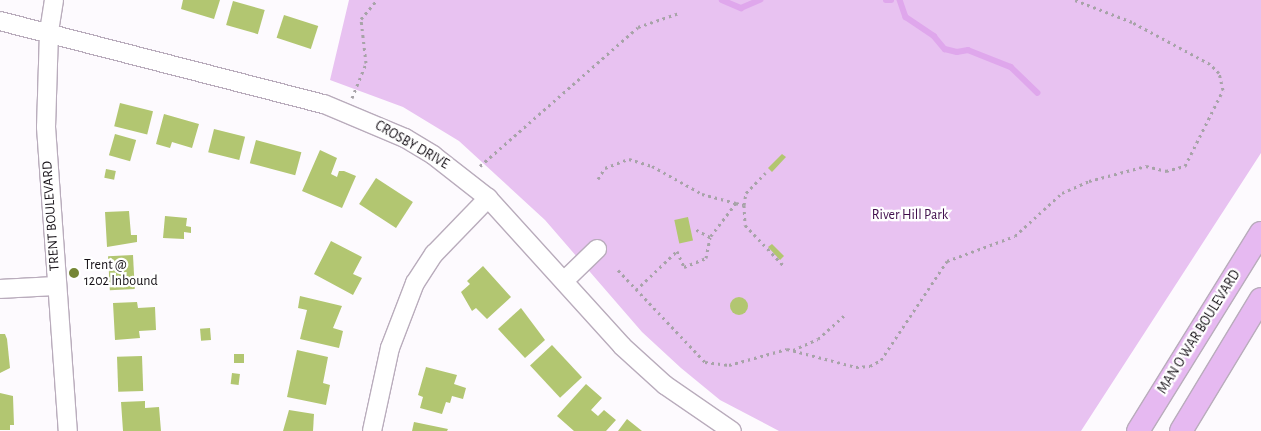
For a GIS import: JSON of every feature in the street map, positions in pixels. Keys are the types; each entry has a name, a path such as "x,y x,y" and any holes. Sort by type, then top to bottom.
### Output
{"main road":[{"name":"MAN O WAR BOULEVARD","path":"1138,431 1261,233"},
{"path":"1181,431 1261,299"}],"street":[{"name":"TRENT BOULEVARD","path":"54,0 49,32 46,127 56,286 68,431"},
{"name":"CROSBY DRIVE","path":"0,21 238,80 357,116 433,155 488,198 622,346 665,385 732,431"},
{"path":"372,431 390,348 415,283 434,254 488,198"},
{"path":"564,281 598,249"},
{"path":"0,289 56,286"}],"path":[{"path":"354,94 366,63 361,19 377,0"},
{"path":"793,350 856,367 870,366 880,360 947,261 1015,236 1062,193 1089,181 1146,166 1166,170 1185,166 1222,90 1220,73 1210,64 1132,22 1075,0"},
{"path":"480,166 638,27 679,13"},
{"path":"598,179 605,168 629,159 652,166 702,194 744,205"},
{"path":"765,173 746,193 744,205 745,225 783,265"},
{"path":"636,290 677,251 684,266 706,258 710,237 736,203"},
{"path":"695,230 710,237"},
{"path":"618,270 704,362 729,365 793,350 818,339 846,314"}],"green space":[{"name":"River Hill Park","path":"349,0 1261,0 1261,153 1081,431 779,431 720,400 681,368 642,332 545,220 459,141 403,107 330,80"}],"building":[{"path":"183,0 220,0 214,19 181,9"},
{"path":"233,1 265,10 258,34 226,25"},
{"path":"284,15 318,26 311,49 277,38"},
{"path":"120,103 153,111 147,135 114,126"},
{"path":"164,114 199,124 192,148 172,142 170,148 156,144"},
{"path":"214,129 245,137 239,160 208,152"},
{"path":"115,134 136,140 130,161 109,155"},
{"path":"256,140 301,152 295,175 250,163"},
{"path":"320,150 337,158 331,174 337,177 339,171 344,171 356,176 342,208 302,191"},
{"path":"782,154 786,157 772,172 768,168"},
{"path":"106,169 116,171 114,180 104,178"},
{"path":"376,178 413,202 396,228 359,204"},
{"path":"129,211 131,235 137,235 137,242 107,247 105,212"},
{"path":"165,216 187,218 186,226 191,227 191,233 184,232 184,239 163,238"},
{"path":"688,217 693,240 679,243 674,220"},
{"path":"331,241 362,257 353,274 362,278 353,295 314,274"},
{"path":"772,244 784,256 780,260 768,247"},
{"path":"133,255 135,289 110,290 108,256"},
{"path":"483,266 511,297 487,319 476,308 472,311 461,292 470,284 467,281"},
{"path":"300,296 342,306 333,328 343,331 339,348 300,339 307,310 298,308"},
{"path":"735,297 743,297 748,302 746,313 735,315 730,310 730,302"},
{"path":"137,302 138,308 155,307 156,330 139,331 140,338 115,340 113,303"},
{"path":"521,308 545,340 525,358 498,329"},
{"path":"210,328 211,340 201,341 200,329"},
{"path":"0,334 5,334 7,339 10,368 0,373"},
{"path":"552,345 582,377 560,398 530,365"},
{"path":"297,350 328,357 323,383 330,385 326,405 287,397"},
{"path":"234,354 244,354 244,363 234,363"},
{"path":"142,356 143,391 118,392 117,357"},
{"path":"426,367 457,375 454,384 466,388 463,399 452,396 450,403 446,402 442,414 420,408 423,397 418,395"},
{"path":"232,373 240,374 239,385 231,384"},
{"path":"586,384 602,398 591,410 598,416 604,410 616,420 606,431 574,431 557,416"},
{"path":"0,393 13,396 14,425 10,425 10,430 0,430"},
{"path":"145,401 145,408 159,407 161,431 123,431 121,402"},
{"path":"289,410 314,414 313,431 283,431"},
{"path":"627,419 642,431 618,431"},
{"path":"414,422 448,429 447,431 412,431"}],"waterway":[{"path":"722,0 741,8 760,0"},
{"path":"886,0 891,0"},
{"path":"900,0 906,17 934,36 945,49 957,52 968,50 1011,67 1038,93"}],"place":[{"name":"Trent @ 1202 Inbound","path":"74,273"}]}
